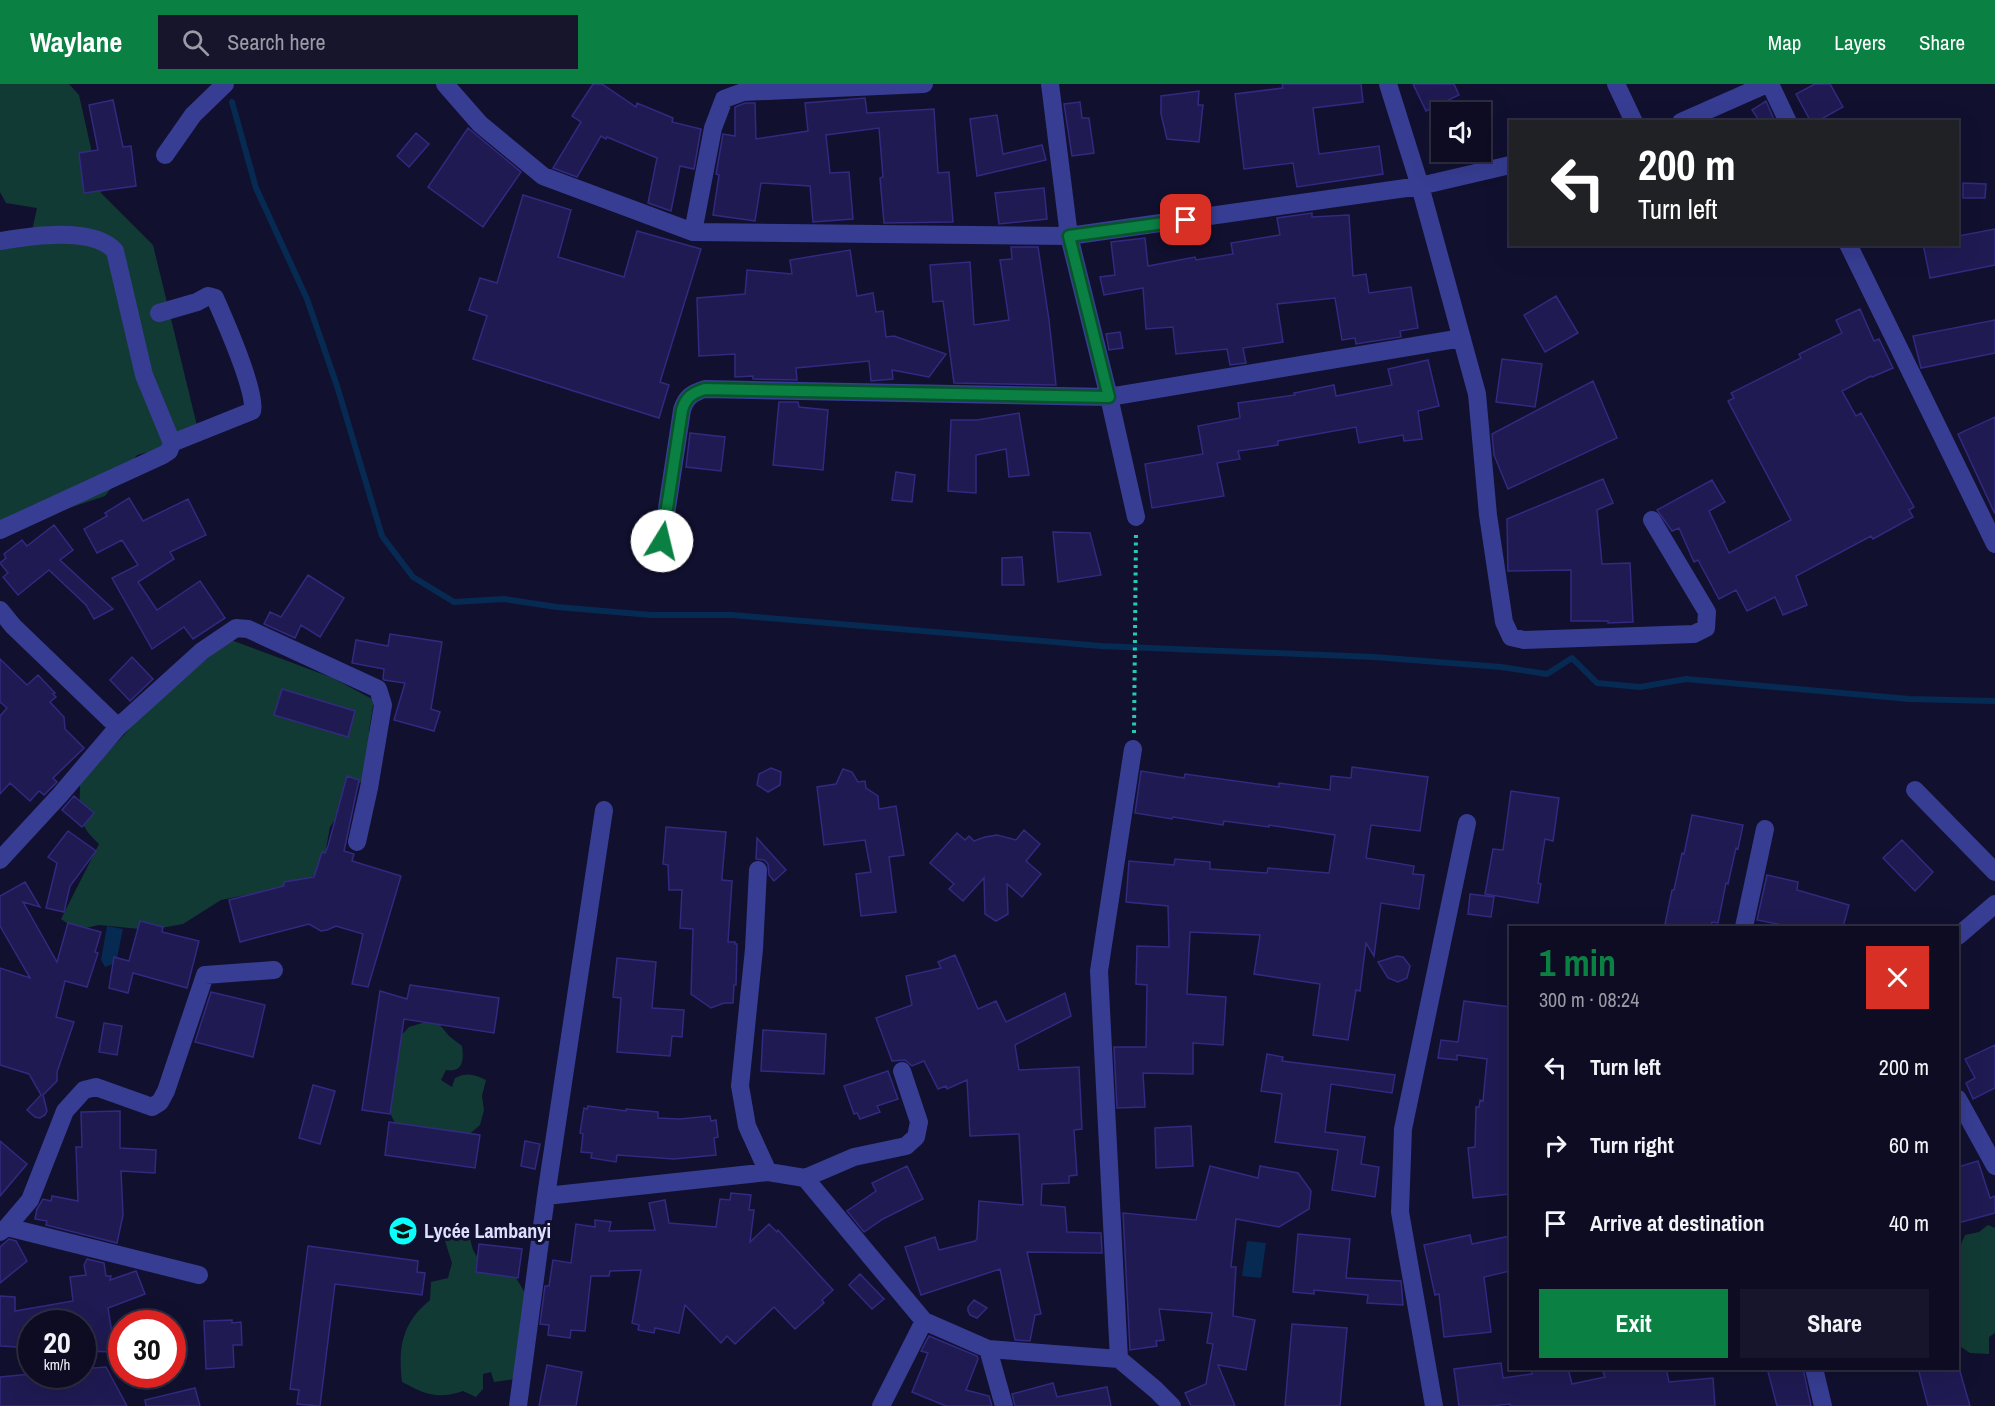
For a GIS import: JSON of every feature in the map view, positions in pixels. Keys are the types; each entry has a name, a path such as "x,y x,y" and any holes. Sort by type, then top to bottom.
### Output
{"street":[{"path":"165,155 193,115 225,84"},
{"path":"445,84 480,124 543,176 693,232 1069,236 1420,186 1509,165"},
{"path":"693,232 713,128 724,99 743,92 924,84"},
{"path":"1050,84 1069,236 1136,518"},
{"path":"1388,84 1420,186 1477,394 1488,515 1504,622 1511,637 1524,640 1694,634 1706,628 1707,612 1652,520"},
{"path":"1616,84 1633,120"},
{"path":"1686,120 1768,84 1787,120"},
{"path":"0,241 33,236 78,236 108,243 115,251 144,375 172,443 169,451 164,455 0,530"},
{"path":"1849,246 1995,544"},
{"path":"159,313 197,302 208,296 215,298 251,389 254,406 252,411 172,443"},
{"path":"662,541 682,410 685,400 699,391 717,389 1109,397 1462,338"},
{"path":"0,610 13,626 118,727"},
{"path":"0,860 118,727 202,651 236,628 248,629 378,689 383,705 357,842"},
{"path":"1119,1359 1099,971 1133,749"},
{"path":"1916,790 1995,872"},
{"path":"518,1406 546,1196 604,810"},
{"path":"1434,1406 1400,1212 1403,1129 1467,823"},
{"path":"1744,926 1765,829"},
{"path":"758,870 754,949 740,1086 747,1126 768,1172"},
{"path":"1959,935 1995,904"},
{"path":"199,1275 3,1229 30,1200 65,1111 84,1090 96,1087 152,1107 160,1102 166,1091 205,975 274,970"},
{"path":"546,1196 768,1172 805,1178 854,1157 906,1146 916,1137 919,1122 902,1071"},
{"path":"1959,1101 1995,1166"},
{"path":"805,1178 924,1321 988,1349 1119,1359 1172,1406"},
{"path":"881,1406 924,1321"},
{"path":"988,1349 1004,1406"},
{"path":"1814,1370 1823,1406"}],"path":[{"path":"1133,749 1136,518"}],"green space":[{"path":"0,84 69,84 79,95 101,193 153,245 200,438 137,455 105,496 51,514 0,536 0,249 30,240 37,208 6,203 0,192"},
{"path":"231,640 333,678 374,700 369,731 373,752 369,769 330,827 322,870 301,884 221,900 183,924 150,930 99,925 77,930 61,919 99,844 82,823 80,782 165,691"},
{"path":"435,1019 449,1036 462,1046 463,1051 459,1067 446,1070 441,1080 452,1087 455,1078 467,1074 486,1080 482,1096 484,1110 480,1125 465,1138 398,1129 386,1105 396,1041 409,1027"},
{"path":"1988,1225 1995,1228 1995,1333 1989,1337 1989,1354 1970,1353 1959,1346 1959,1249 1965,1235 1979,1232"},
{"path":"453,1229 469,1235 473,1250 482,1265 512,1271 525,1293 516,1379 494,1382 491,1372 483,1374 483,1389 476,1397 463,1391 446,1395 431,1394 402,1382 401,1358 404,1337 413,1318 430,1300 431,1282 448,1278 452,1263 445,1241"}],"water":[{"path":"107,926 123,929 116,963 105,967 101,960"},
{"path":"1247,1241 1266,1243 1261,1278 1242,1276"}],"building":[{"path":"593,84 602,84 636,107 637,103 673,118 672,122 701,129 694,169 680,166 671,211 648,203 657,158 607,137 606,139 601,136 577,177 553,168 581,122 572,116"},
{"path":"1282,84 1361,84 1363,102 1313,108 1319,154 1379,146 1383,174 1297,187 1293,163 1244,169 1235,94 1283,88"},
{"path":"1413,84 1454,84 1459,95 1445,102 1431,102 1431,109 1426,111"},
{"path":"1815,84 1830,84 1843,107 1820,120 1810,120 1796,94"},
{"path":"1199,91 1198,105 1203,105 1199,142 1167,139 1161,114 1161,96"},
{"path":"865,98 867,113 934,109 938,173 949,172 953,222 884,223 879,128 826,135 830,173 849,172 853,219 813,222 810,186 761,183 755,221 713,215 719,175 716,174 723,134 735,136 735,107 745,103 755,103 756,139 808,131 805,103"},
{"path":"113,100 123,147 131,146 136,186 84,193 79,153 98,150 89,105"},
{"path":"1766,101 1774,120 1759,120 1752,110"},
{"path":"1080,102 1082,118 1089,118 1094,153 1072,156 1064,104"},
{"path":"997,115 1003,154 1042,145 1046,160 977,176 970,119"},
{"path":"468,128 521,172 483,227 428,187"},
{"path":"416,133 429,144 409,167 397,156"},
{"path":"1963,183 1986,184 1985,198 1963,198"},
{"path":"1044,188 1047,219 999,224 995,193"},
{"path":"523,195 571,210 558,257 624,277 637,231 701,249 660,382 669,385 659,418 473,359 487,316 469,310 480,278 497,283"},
{"path":"1312,213 1312,217 1349,215 1353,276 1366,274 1369,293 1411,287 1418,328 1400,331 1401,337 1356,344 1355,338 1342,340 1335,298 1277,304 1283,342 1243,348 1246,363 1230,365 1227,349 1176,354 1173,327 1146,329 1143,288 1104,295 1100,277 1115,275 1111,242 1145,238 1148,266 1195,257 1196,260 1233,254 1231,243 1280,235 1277,218"},
{"path":"1995,229 1995,265 1930,278 1923,246 1959,246 1959,236"},
{"path":"1011,247 1038,247 1056,385 954,383 943,301 933,302 930,265 970,262 974,325 1009,320 1000,260 1012,259"},
{"path":"850,250 857,296 873,293 876,312 883,311 886,337 894,336 946,354 929,377 892,370 893,379 871,381 869,361 796,368 797,380 753,379 753,376 735,377 735,354 699,356 697,298 745,294 747,270 792,274 790,260"},
{"path":"1556,296 1578,333 1545,352 1524,315"},
{"path":"1860,309 1874,341 1879,339 1893,368 1842,391 1856,416 1861,413 1914,507 1909,510 1913,517 1873,539 1871,536 1796,576 1807,605 1783,615 1775,597 1747,611 1736,590 1719,599 1698,560 1694,562 1679,528 1672,531 1657,510 1712,480 1725,502 1709,511 1729,553 1791,520 1728,401 1734,398 1731,393 1801,358 1799,354 1842,333 1836,320"},
{"path":"1995,320 1995,353 1921,368 1913,336"},
{"path":"1120,332 1123,348 1109,350 1106,334"},
{"path":"1502,359 1542,364 1535,407 1496,402"},
{"path":"1428,360 1439,406 1418,411 1422,439 1404,441 1403,435 1359,443 1356,427 1278,441 1278,445 1238,451 1240,459 1217,463 1224,496 1152,508 1145,464 1203,454 1198,426 1240,418 1238,403 1295,395 1294,393 1334,385 1336,396 1392,385 1388,369"},
{"path":"1593,381 1617,438 1508,489 1494,455 1492,434"},
{"path":"779,402 798,402 799,407 828,410 823,470 773,465"},
{"path":"1019,413 1029,475 1009,477 1006,449 976,455 976,493 948,491 951,420 977,420"},
{"path":"1995,417 1995,514 1958,434"},
{"path":"690,433 725,437 721,471 686,467"},
{"path":"896,472 915,475 912,502 892,500"},
{"path":"1603,479 1613,503 1597,510 1602,564 1630,563 1633,622 1571,621 1571,570 1508,571 1507,519"},
{"path":"129,498 143,521 188,499 206,535 170,552 174,559 138,582 157,610 200,581 225,618 193,639 184,627 152,649 112,578 138,565 122,540 97,553 84,529 107,516 105,513"},
{"path":"54,525 73,550 60,560 113,609 94,619 86,605 49,570 18,595 3,577 8,573 0,563 6,558 4,554 22,540 27,546"},
{"path":"1053,532 1090,533 1101,575 1058,582"},
{"path":"1022,557 1024,585 1002,585 1002,558"},
{"path":"308,575 344,598 320,637 301,625 295,638 264,624 270,612 281,617"},
{"path":"390,634 442,642 431,709 440,712 434,731 394,720 405,683 384,680 384,669 352,663 356,640 388,646"},
{"path":"132,657 153,679 130,701 110,680"},
{"path":"0,659 27,685 38,675 55,693 53,694 56,697 50,702 64,717 65,729 84,748 53,778 57,782 44,795 39,791 30,801 10,783 0,794 0,716 7,708 0,702"},
{"path":"282,689 355,711 348,737 274,715"},
{"path":"1352,767 1428,777 1420,831 1371,825 1366,858 1414,866 1413,874 1424,875 1419,909 1381,903 1374,956 1366,943 1360,991 1356,990 1348,1040 1313,1035 1320,984 1254,974 1260,935 1190,932 1187,994 1226,997 1223,1045 1193,1043 1193,1074 1143,1073 1145,1107 1117,1108 1114,1047 1146,1047 1147,985 1136,984 1137,946 1169,947 1168,906 1126,902 1129,861 1174,865 1175,859 1210,862 1210,869 1267,873 1268,868 1329,873 1335,835 1269,825 1269,827 1224,821 1223,825 1135,813 1141,771 1184,778 1185,774 1279,787 1279,783 1330,790 1331,776 1351,778"},
{"path":"771,768 781,772 780,785 768,792 757,785 759,774"},
{"path":"843,769 852,772 858,782 865,781 866,788 878,796 879,809 896,806 904,855 889,857 896,912 861,916 856,874 871,872 865,840 824,845 817,787 836,784"},
{"path":"347,776 359,780 344,851 354,854 352,861 401,876 368,987 352,984 363,934 336,926 321,931 309,924 240,942 229,900 284,886 284,882 314,877 322,852 325,853 328,846"},
{"path":"1511,791 1559,798 1553,841 1545,839 1538,883 1541,884 1538,903 1485,894 1493,849 1503,850"},
{"path":"74,796 94,813 82,827 62,810"},
{"path":"1692,815 1743,825 1728,884 1726,883 1718,923 1712,922 1711,926 1665,924 1682,853 1684,854"},
{"path":"666,827 726,832 722,880 732,881 728,942 737,944 733,1003 724,1003 711,1008 691,994 693,929 680,928 682,890 669,890 668,865 663,864"},
{"path":"1024,830 1040,844 1026,861 1041,874 1022,897 1007,884 1008,914 996,921 985,914 984,878 963,901 949,889 954,884 930,863 957,833 965,840 969,836 974,841 997,835 1016,840"},
{"path":"68,831 96,851 70,886 64,912 46,908 57,863 48,857"},
{"path":"757,838 786,870 774,881 769,875 768,864 764,860 756,859"},
{"path":"1902,840 1933,872 1915,891 1883,858"},
{"path":"1767,875 1798,882 1797,890 1849,905 1843,926 1787,926 1757,920"},
{"path":"25,882 40,907 23,902 57,962 68,923 101,932 95,952 98,953 87,987 65,981 56,1017 74,1022 57,1072 57,1081 43,1095 47,1111 40,1118 27,1110 41,1095 29,1074 0,1065 0,968 30,978 0,926 0,896"},
{"path":"1470,894 1494,897 1491,917 1468,914"},
{"path":"140,921 163,927 162,932 199,941 187,988 133,973 128,993 109,988 114,957 129,961"},
{"path":"955,955 978,1009 996,1001 1006,1022 1065,993 1071,1016 1015,1045 1019,1070 1079,1067 1082,1129 1074,1130 1077,1175 1069,1176 1069,1183 1042,1184 1041,1205 1065,1207 1067,1232 1101,1233 1102,1253 1027,1252 1041,1314 1035,1315 1030,1341 1015,1340 1000,1269 921,1295 905,1247 935,1237 939,1250 975,1241 979,1201 1023,1205 1019,1134 970,1136 967,1080 947,1089 946,1086 938,1089 924,1061 912,1066 905,1060 892,1061 876,1018 912,1005 906,976 941,968 938,962"},
{"path":"1397,956 1403,957 1410,966 1407,978 1398,982 1388,978 1378,962"},
{"path":"617,958 656,962 652,1008 684,1010 682,1037 672,1036 670,1056 617,1052 621,998 613,997"},
{"path":"410,985 499,998 494,1033 404,1019 390,1114 362,1110 380,991 407,999"},
{"path":"211,992 265,1005 253,1057 195,1042"},
{"path":"1464,1001 1509,1007 1509,1194 1473,1198 1468,1148 1475,1147 1476,1107 1479,1107 1480,1100 1483,1101 1487,1059 1457,1055 1457,1060 1438,1058 1441,1040 1458,1042"},
{"path":"104,1023 122,1026 117,1055 99,1052"},
{"path":"763,1030 826,1034 824,1074 761,1071"},
{"path":"1995,1045 1995,1088 1973,1099 1966,1083 1975,1078 1965,1059"},
{"path":"1267,1054 1283,1057 1282,1061 1395,1075 1392,1093 1331,1084 1325,1132 1365,1137 1361,1164 1379,1167 1375,1197 1332,1190 1338,1150 1275,1142 1282,1094 1261,1091"},
{"path":"888,1071 898,1099 877,1106 880,1112 860,1119 857,1113 854,1114 844,1086"},
{"path":"313,1085 335,1091 320,1144 299,1138"},
{"path":"588,1106 658,1112 658,1118 680,1119 710,1116 711,1121 716,1120 718,1137 714,1138 716,1155 674,1159 617,1155 616,1162 591,1158 592,1153 581,1152 583,1134 580,1133 584,1108 587,1109"},
{"path":"120,1111 120,1148 156,1150 155,1173 121,1171 123,1215 117,1243 46,1225 47,1221 35,1219 37,1209 43,1199 51,1201 52,1196 78,1201 76,1147 82,1147 81,1112"},
{"path":"389,1122 480,1135 475,1168 385,1155"},
{"path":"1191,1126 1193,1166 1156,1168 1155,1128"},
{"path":"0,1141 27,1164 0,1196"},
{"path":"525,1141 540,1144 535,1169 521,1166"},
{"path":"1978,1161 1990,1198 1995,1196 1995,1213 1959,1223 1959,1167"},
{"path":"907,1166 923,1199 883,1219 864,1232 847,1211 876,1191 872,1183"},
{"path":"1210,1166 1258,1178 1260,1166 1298,1173 1311,1191 1309,1209 1279,1227 1236,1219 1231,1267 1236,1267 1233,1316 1255,1320 1246,1370 1218,1365 1235,1406 1191,1406 1185,1393 1206,1384 1213,1344 1207,1343 1212,1313 1159,1309 1164,1340 1156,1341 1157,1346 1130,1350 1123,1213 1196,1220"},
{"path":"731,1193 751,1195 749,1210 754,1210 750,1242 769,1224 777,1232 778,1230 833,1290 822,1300 824,1303 795,1329 774,1307 735,1344 727,1336 721,1343 685,1305 679,1333 655,1328 654,1333 638,1330 639,1325 632,1323 641,1270 610,1271 609,1276 591,1276 585,1331 571,1330 570,1338 548,1335 549,1325 540,1324 545,1286 549,1286 553,1260 571,1263 576,1224 595,1227 595,1220 611,1222 609,1231 655,1230 649,1203 665,1200 669,1223 716,1227 720,1199 730,1200"},
{"path":"1298,1234 1350,1239 1346,1278 1401,1281 1403,1305 1367,1303 1368,1295 1314,1290 1314,1294 1293,1292"},
{"path":"1470,1235 1472,1244 1509,1236 1509,1271 1484,1277 1491,1332 1444,1337 1439,1294 1435,1295 1424,1245"},
{"path":"9,1239 16,1241 27,1261 0,1283 0,1247"},
{"path":"479,1244 522,1249 518,1278 476,1272"},
{"path":"308,1246 418,1261 417,1272 425,1273 422,1295 335,1284 320,1406 297,1404 299,1390 290,1389"},
{"path":"87,1259 104,1263 106,1276 111,1276 110,1280 136,1271 145,1294 108,1308 108,1352 96,1351 96,1310 21,1310 73,1301 70,1277 86,1275 84,1265"},
{"path":"860,1274 884,1299 872,1309 849,1285"},
{"path":"0,1296 15,1297 15,1311 18,1310 18,1347 0,1346"},
{"path":"974,1300 987,1308 977,1318 970,1315 968,1311 968,1307"},
{"path":"232,1320 232,1323 241,1322 242,1345 233,1345 234,1367 206,1369 204,1321"},
{"path":"1292,1324 1347,1328 1340,1406 1285,1406"},
{"path":"929,1336 977,1356 978,1359 966,1390 989,1396 992,1406 946,1406 912,1392 928,1353 921,1351"},
{"path":"1501,1363 1503,1378 1532,1374 1531,1370 1568,1370 1572,1384 1605,1377 1603,1372 1612,1370 1666,1370 1669,1382 1713,1378 1715,1406 1511,1406 1510,1404 1459,1406 1454,1369"},
{"path":"547,1365 582,1372 576,1406 539,1406"},
{"path":"106,1367 108,1388 117,1388 127,1406 0,1406 0,1377 18,1375 18,1388 96,1388 96,1368"},
{"path":"1959,1368 1970,1406 1928,1406 1919,1370 1959,1370"},
{"path":"1768,1370 1803,1370 1811,1406 1777,1406"},
{"path":"1053,1383 1057,1397 1107,1387 1111,1406 1015,1406 1012,1394"},
{"path":"195,1388 200,1406 146,1406 145,1400"}],"waterway":[{"path":"232,102 256,188 307,299 337,386 382,536 413,577 454,602 504,599 557,607 651,615 732,615 1101,646 1374,657 1501,667 1547,674 1572,658 1597,683 1640,687 1686,679 1909,699 1995,701"}],"place":[{"name":"Lycée Lambanyi","path":"403,1231"}],"route":[{"path":"662,541 682,410 685,400 693,393 705,389 1109,397 1069,236 1186,220"}]}
